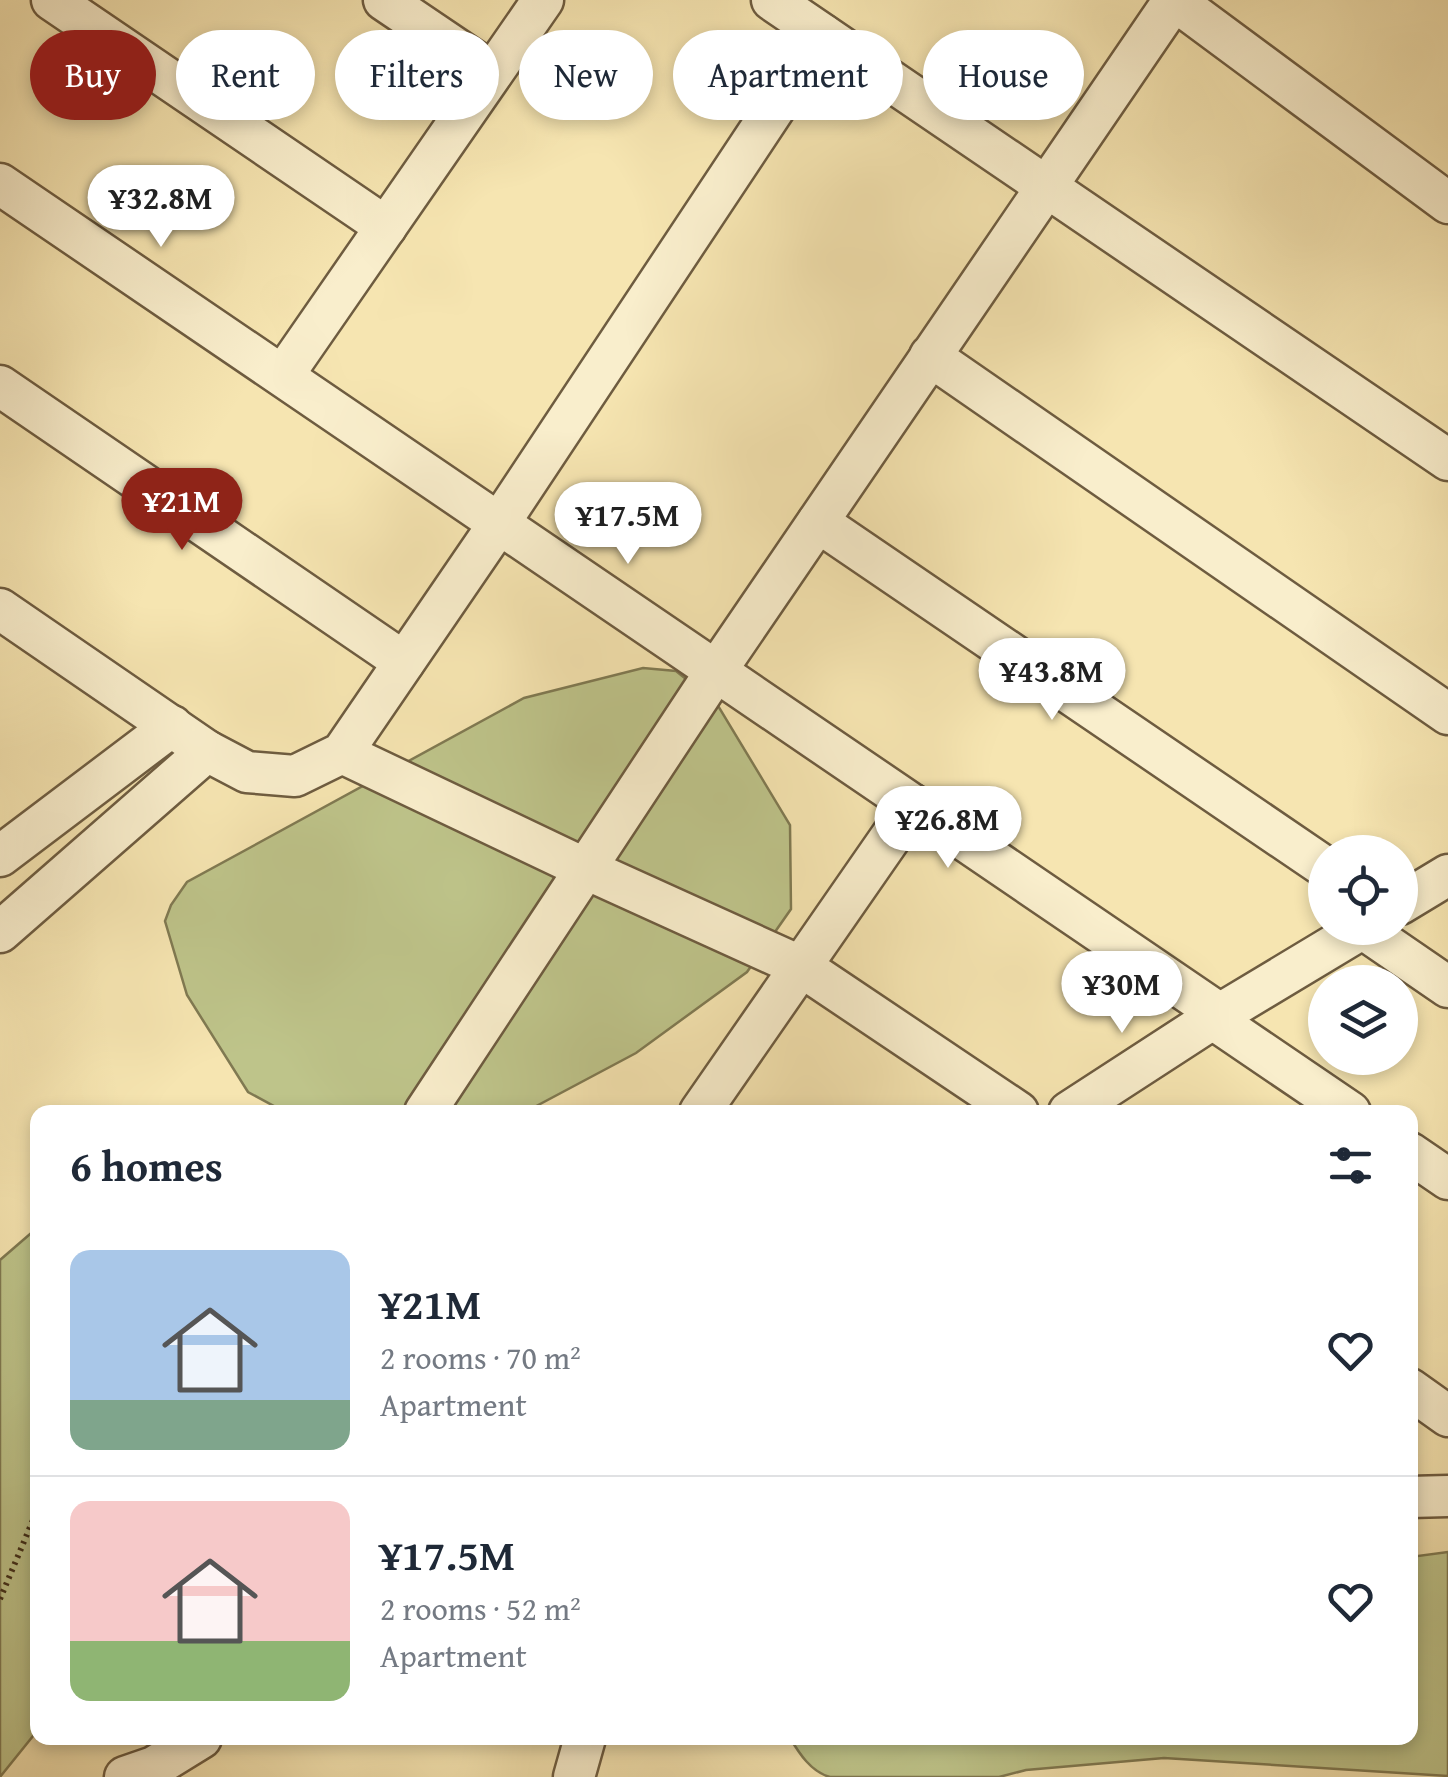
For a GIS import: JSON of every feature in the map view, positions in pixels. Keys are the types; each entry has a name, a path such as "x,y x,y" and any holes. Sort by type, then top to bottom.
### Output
{"street":[{"path":"52,0 386,226"},
{"path":"384,0 428,30"},
{"path":"499,63 543,0"},
{"path":"772,0 817,30"},
{"path":"430,1105 716,671 1174,0 1448,204"},
{"path":"903,88 1448,460"},
{"path":"284,374 459,120"},
{"path":"0,609 207,751 247,772 295,776 342,753 766,120"},
{"path":"0,184 913,805 1340,1105"},
{"path":"930,356 1448,714"},
{"path":"0,386 404,662"},
{"path":"818,522 1308,855"},
{"path":"0,856 172,726"},
{"path":"0,932 207,751"},
{"path":"342,753 802,967 1008,1105"},
{"path":"705,1105 913,805"},
{"path":"1418,893 1448,874"},
{"path":"1080,1105 1334,945"},
{"path":"1387,945 1448,986"},
{"path":"1418,1159 1448,1180"},
{"path":"1418,1395 1448,1416"},
{"path":"1418,1497 1448,1496"},
{"path":"125,1777 154,1767 190,1745"},
{"path":"574,1777 582,1745"}],"path":[{"path":"0,1599 30,1527"}],"green space":[{"path":"643,668 676,671 717,704 790,825 791,909 747,972 636,1053 538,1105 272,1105 248,1092 187,995 165,921 187,882 524,698"},
{"path":"30,1234 30,1740 0,1777 0,1260"},
{"path":"1448,1552 1448,1776 1164,1758 1026,1770 999,1777 830,1777 811,1766 795,1745 1418,1745 1418,1556"}]}
